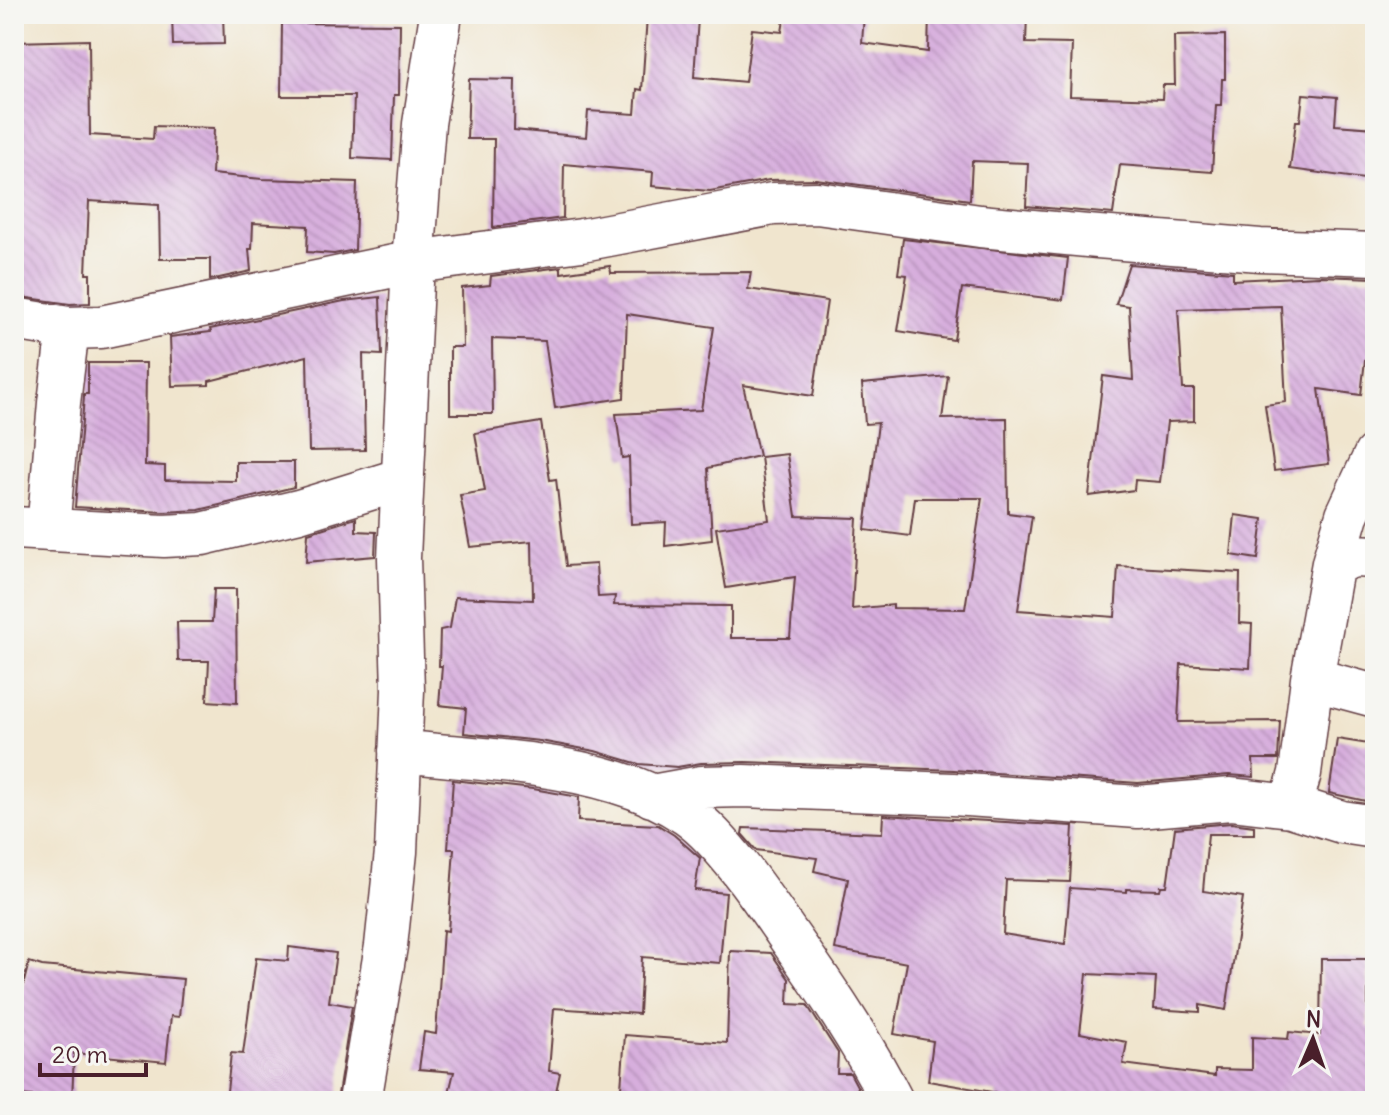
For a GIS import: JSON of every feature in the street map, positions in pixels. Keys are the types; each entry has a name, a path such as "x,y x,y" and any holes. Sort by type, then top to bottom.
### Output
{"street":[{"path":"360,1101 388,931 396,852 403,690 399,558 413,262 424,124 441,14"},
{"path":"14,319 68,328 101,327 413,262 582,240 773,204 817,203 980,226 1098,237 1260,250 1375,254"},
{"path":"68,328 59,403 31,529 164,536 202,534 299,511 402,479"},
{"path":"1291,806 1300,773 1312,679 1333,563 1347,515 1375,455"},
{"path":"1333,563 1354,556 1375,557"},
{"path":"1312,679 1375,696"},
{"path":"400,751 574,772 617,782 689,816 759,893 841,1012 892,1101"},
{"path":"652,796 702,787 744,786 953,794 1089,806 1138,807 1231,799 1291,806 1342,822 1375,827"}],"building":[{"path":"172,14 223,14 224,44 173,45"},
{"path":"785,14 864,14 862,43 928,52 929,14 1027,14 1026,43 1072,44 1070,96 1162,99 1163,85 1175,85 1174,36 1225,35 1225,79 1222,79 1221,105 1216,105 1212,172 1120,165 1113,214 1026,206 1028,163 972,161 970,200 816,179 769,180 710,191 652,186 653,172 564,164 563,218 493,227 494,139 467,139 469,79 515,80 514,130 586,137 588,111 635,114 637,89 642,90 647,16 698,18 694,77 745,82 752,29 782,32"},
{"path":"282,23 400,24 399,95 394,95 392,160 352,158 354,96 281,96"},
{"path":"89,40 90,135 153,139 154,126 214,128 212,174 357,182 355,250 334,254 307,252 308,226 253,223 252,249 249,249 251,271 210,280 210,259 160,259 159,205 89,201 86,274 90,274 90,303 70,304 14,296 14,42"},
{"path":"1303,94 1337,97 1335,125 1375,128 1375,162 1371,180 1290,169"},
{"path":"903,239 1068,258 1063,300 962,288 954,340 898,331 907,275 898,274"},
{"path":"1129,264 1233,272 1233,280 1320,276 1375,278 1375,361 1365,360 1361,395 1319,389 1329,464 1274,471 1265,405 1286,402 1281,306 1178,309 1183,389 1194,389 1194,421 1167,422 1160,482 1135,480 1134,490 1089,496 1103,376 1133,380 1129,306 1116,304"},
{"path":"610,266 611,273 751,272 748,289 827,301 813,396 743,385 759,456 708,468 712,540 665,546 666,522 631,524 629,457 622,458 616,414 701,410 714,327 627,314 624,398 555,408 545,341 492,339 493,414 450,414 450,347 463,347 462,288 490,285 491,276 561,267 561,273"},
{"path":"380,297 382,355 363,354 365,450 309,451 307,356 209,381 209,385 172,386 170,337 211,332 210,329 344,301"},
{"path":"88,363 146,363 145,465 165,466 165,480 236,481 236,462 294,462 294,487 199,510 164,512 75,507 84,394 88,394"},
{"path":"948,376 942,419 1007,418 1008,513 1032,516 1018,610 1115,617 1118,566 1240,573 1239,623 1252,624 1250,668 1181,664 1178,722 1280,721 1278,759 1253,759 1254,777 1229,775 1138,783 954,770 745,762 677,767 639,764 595,751 540,741 464,733 466,708 439,705 442,666 439,666 440,630 450,628 455,597 533,600 532,541 470,547 460,495 485,491 475,433 541,422 550,480 556,479 566,566 596,564 598,597 615,596 614,605 731,606 731,638 790,638 795,577 726,588 716,528 769,520 761,457 787,454 796,516 857,518 852,609 893,605 893,608 965,609 982,498 915,498 910,536 865,530 878,423 865,424 862,384"},
{"path":"1235,515 1263,519 1258,559 1231,555"},
{"path":"356,518 356,531 376,532 375,556 306,562 308,533"},
{"path":"214,589 236,589 237,703 207,701 209,661 178,661 177,622 212,622"},
{"path":"1337,739 1375,745 1375,803 1329,793"},
{"path":"453,780 579,797 578,821 658,825 700,858 695,890 726,893 720,963 642,957 639,1014 554,1008 549,1071 560,1073 554,1101 447,1101 454,1072 419,1069 424,1032 436,1034 443,930 448,931 454,849 448,849"},
{"path":"883,815 1073,826 1070,882 1006,880 1003,934 1065,944 1070,888 1127,892 1127,889 1160,890 1161,886 1167,886 1175,828 1231,823 1254,826 1254,834 1208,834 1203,891 1243,897 1226,1010 1200,1005 1200,1012 1154,1009 1156,977 1087,974 1080,1033 1127,1042 1123,1064 1215,1076 1215,1069 1252,1070 1252,1037 1288,1039 1289,1032 1320,1035 1321,959 1368,959 1368,1027 1375,1027 1375,1101 994,1101 998,1093 928,1081 933,1041 894,1034 907,963 835,949 848,879 814,871 817,858 756,850 742,834 743,828 882,833"},
{"path":"289,947 336,953 329,1002 352,1006 337,1101 226,1101 231,1053 243,1054 256,958 288,961"},
{"path":"730,951 771,953 789,979 788,1004 807,1005 838,1053 837,1073 850,1073 858,1088 858,1101 620,1101 625,1035 727,1043"},
{"path":"29,962 42,966 183,979 179,1017 171,1016 166,1062 74,1053 72,1101 31,1101 32,1096 14,1095 14,1022"}]}
